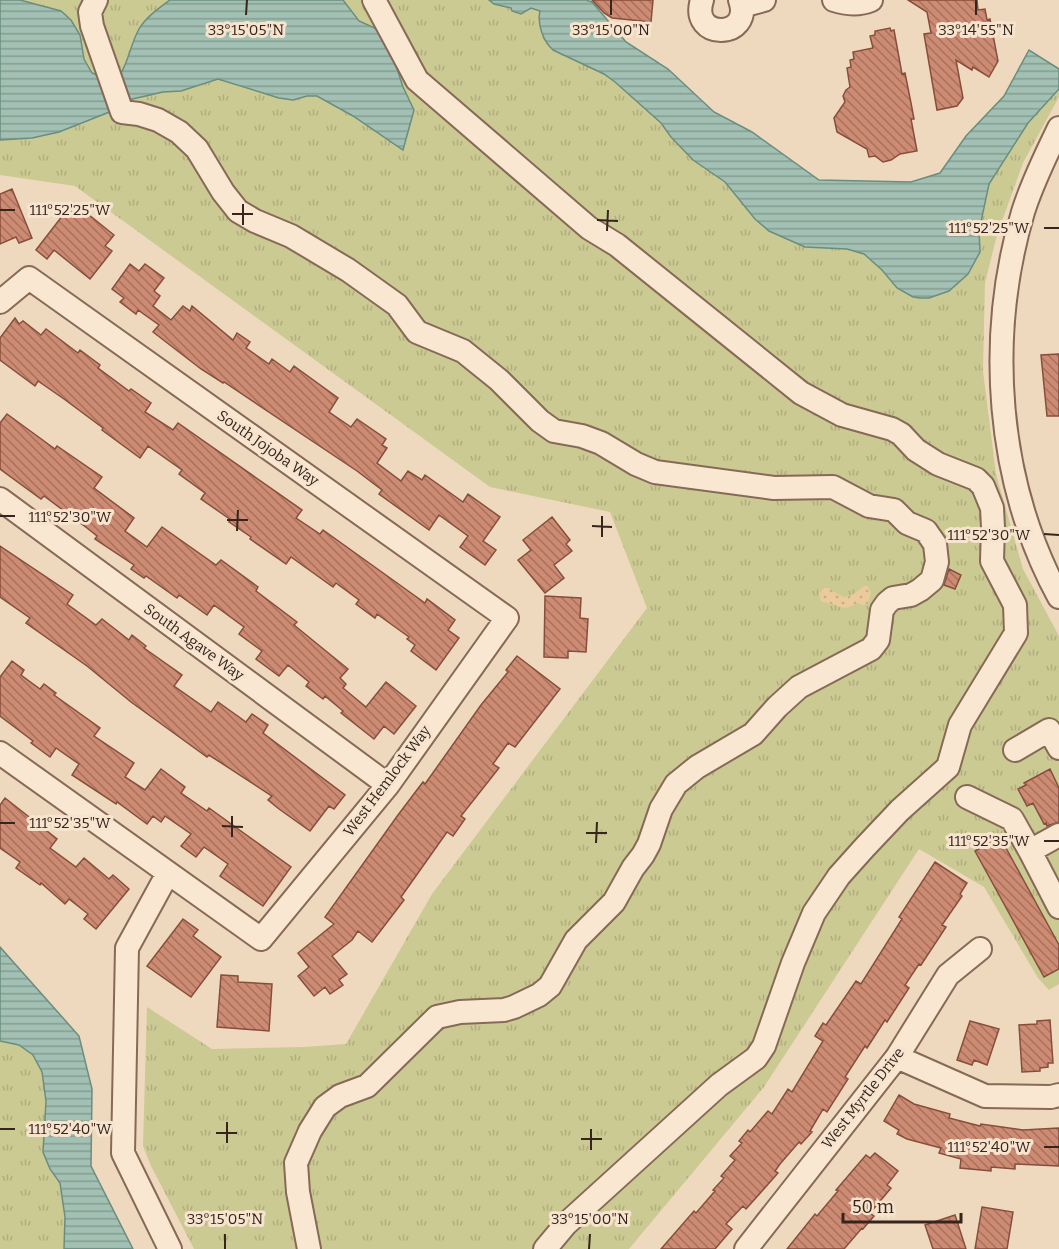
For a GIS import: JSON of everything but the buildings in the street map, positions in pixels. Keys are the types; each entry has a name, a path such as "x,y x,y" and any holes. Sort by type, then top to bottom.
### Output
{"street":[{"path":"96,0 90,12 92,26 122,112 158,120 179,132 197,149 223,192 238,211 291,236 348,270 398,305 417,332 463,351 507,387 540,421 554,431 582,436 601,443 636,464 656,472 774,488 833,487 869,506 894,510 907,522 926,531 934,544 937,562 932,580 911,595 893,598 886,603 882,610 878,640 871,649 799,687 753,734 691,771 676,784 661,809 643,855 629,873 614,902 576,940 550,986 539,995 504,1010 453,1013 437,1017 367,1086 340,1096 325,1107 310,1131 296,1163 298,1192 309,1249"},
{"path":"374,0 417,80 589,228 617,245 801,393 842,415 892,429 916,450 938,464 976,479 982,486 992,508 992,561 1009,592 1016,613 1016,633 960,726 948,767 900,810 865,847 839,876 814,913 790,972 764,1047 756,1058 718,1084 566,1224 545,1249"},
{"path":"702,0 700,13 702,21 714,30 721,31 735,26 740,20 741,3 764,0"},
{"path":"834,0 862,3 871,0"},
{"path":"1059,128 1024,209 1014,247 1005,297 1001,355 1002,391 1010,457 1029,527 1051,583 1059,597"},
{"name":"South Jojoba Way","path":"0,302 29,278 507,618"},
{"name":"South Agave Way","path":"0,499 387,784"},
{"name":"West Hemlock Way","path":"168,873 261,939 387,784 507,618"},
{"path":"1015,750 1049,730 1059,748"},
{"path":"0,753 168,873 127,948 123,1153 170,1249"},
{"path":"967,797 1012,819 1059,907"},
{"path":"1030,851 1059,835"},
{"name":"West Myrtle Drive","path":"746,1249 897,1057 948,975 980,950"},
{"path":"897,1057 985,1096 1051,1097 1059,1095"}],"green space":[{"path":"0,0 586,0 592,2 626,42 668,69 714,112 752,132 819,180 911,182 940,174 966,136 1004,96 1029,50 1059,69 1059,97 1023,163 997,235 985,283 983,371 996,474 1023,569 1059,636 1059,984 1049,990 1038,978 984,887 919,849 764,1087 629,1249 194,1249 143,1146 147,1007 212,1049 346,1044 432,894 647,608 610,512 490,487 75,186 0,175"},
{"path":"0,947 79,1036 92,1089 91,1166 133,1249 0,1249"}],"sand":[{"path":"864,586 868,586 871,592 868,603 864,605 857,603 843,608 821,602 819,593 824,588 843,597 852,595"}],"shaded area":[{"path":"0,0 20,0 61,11 71,20 80,35 84,59 92,73 104,78 121,73 136,34 142,25 170,0 343,0 359,21 377,29 388,41 403,87 414,110 403,150 353,116 317,96 293,100 279,98 218,79 181,91 163,92 128,100 112,111 59,132 32,138 0,140"},
{"path":"489,0 586,0 592,2 626,42 668,69 714,112 752,132 819,180 911,182 940,173 966,136 1004,96 1029,50 1059,69 1059,89 1028,123 989,184 979,231 980,252 968,274 949,291 929,298 913,297 897,288 864,254 847,249 805,247 769,231 755,219 725,182 693,160 661,123 615,82 604,74 553,50 546,42 542,32 539,21 540,11 531,8 521,14"},
{"path":"0,947 79,1036 92,1089 91,1166 133,1249 64,1249 65,1217 60,1183 50,1169 43,1152 46,1101 42,1072 33,1055 19,1045 0,1041"}]}
